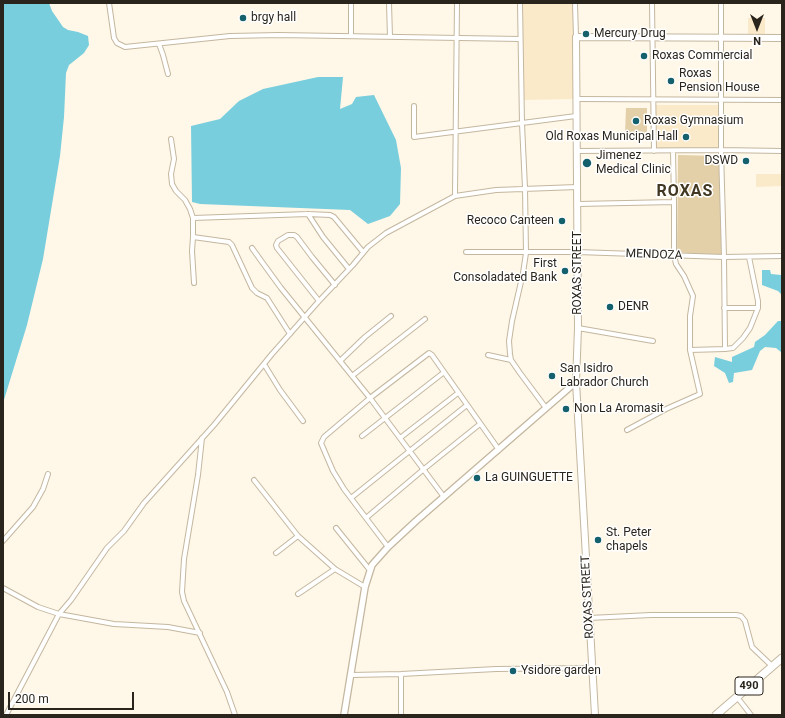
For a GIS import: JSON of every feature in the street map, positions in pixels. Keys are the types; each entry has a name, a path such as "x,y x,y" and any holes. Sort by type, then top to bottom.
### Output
{"main road":[{"path":"576,37 782,38"},
{"name":"ROXAS STREET","path":"576,37 578,204 578,328 576,382 595,715"},
{"name":"490","path":"716,715 782,658"}],"street":[{"path":"109,3 111,26 114,38 116,43 125,48 230,36 279,34 520,39"},
{"path":"351,3 351,36"},
{"path":"389,3 390,37"},
{"path":"455,196 457,3"},
{"path":"520,3 526,253 509,341 511,360 546,408"},
{"path":"575,3 576,37"},
{"path":"652,3 652,100 654,151"},
{"path":"721,3 721,150 725,349"},
{"path":"159,44 168,74"},
{"path":"576,99 782,100"},
{"path":"414,106 414,137 576,116"},
{"path":"171,139 174,160 171,174 173,188 185,200 193,218 192,251 194,283"},
{"path":"577,151 782,151"},
{"path":"627,430 666,409 700,394 690,350 690,316 693,296 684,276 676,264 674,255 673,151"},
{"path":"6,715 59,614 71,600 107,548 124,531 144,503 202,438 305,316 373,242 386,233 455,196 496,190 525,188 577,188"},
{"path":"578,204 674,202"},
{"path":"308,214 323,237 349,269"},
{"path":"193,218 326,214 334,217 363,252"},
{"path":"319,301 277,248 276,245 278,241 288,235 294,235 297,237 335,285"},
{"path":"193,237 230,243 237,252 252,288 257,293 267,298 290,334"},
{"path":"252,248 305,316 311,326 370,398 444,497"},
{"name":"MENDOZA","path":"466,252 578,252 724,257 782,256"},
{"path":"690,350 733,348 750,328 758,308 758,296 749,257"},
{"path":"724,308 758,308"},
{"path":"340,360 390,316"},
{"path":"352,376 425,319"},
{"path":"578,328 653,341"},
{"path":"388,547 351,498 328,460 321,443 324,436 427,354 432,355 443,373 499,450"},
{"path":"488,355 511,360"},
{"path":"264,364 280,390 303,421"},
{"path":"362,436 443,373"},
{"path":"344,715 369,569 376,559 388,547 576,382"},
{"path":"400,438 458,393"},
{"path":"351,498 467,405"},
{"path":"366,518 480,424"},
{"path":"202,438 198,475 182,576 182,592 184,601 227,692 235,715"},
{"path":"3,541 36,503 43,490 48,474"},
{"path":"254,480 298,536 335,569 365,586"},
{"path":"336,528 369,569"},
{"path":"276,553 298,536"},
{"path":"298,594 335,569"},
{"path":"3,588 38,607 59,614 114,624 168,627 200,633"},
{"path":"589,618 651,615 741,616 744,618 752,647 772,666"},
{"path":"351,675 496,669 592,668"},
{"path":"401,674 401,715"},
{"path":"737,697 751,715"}],"shaded area":[{"path":"522,3 573,3 573,99 524,100"},
{"path":"748,18 765,18 765,36 748,35"},
{"path":"656,105 720,105 720,150 656,151"},
{"name":"Roxas Gymnasium","path":"626,108 647,108 647,135 625,134"},
{"path":"678,155 721,156 721,256 677,252"},
{"path":"756,174 781,174 781,186 756,187"}],"water":[{"path":"3,3 49,3 52,11 63,27 88,36 89,45 84,53 69,65 66,73 60,156 43,259 27,325 3,403"},
{"path":"318,77 343,77 340,109 352,104 356,97 374,95 396,140 401,168 400,204 390,216 368,224 350,210 200,204 192,202 191,126 220,119 239,101 263,89"},
{"path":"762,270 770,270 771,274 781,275 782,270 782,295 778,291 762,285"},
{"path":"778,321 782,321 782,365 781,352 776,348 765,347 760,351 752,370 734,373 733,382 729,383 725,373 714,366 715,357 732,362 732,357 754,347 755,342 765,335"}],"place":[{"name":"brgy hall","path":"243,18"},
{"name":"Mercury Drug","path":"586,34"},
{"name":"Roxas Commercial","path":"644,56"},
{"name":"Roxas Pension House","path":"671,81"},
{"name":"Roxas Gymnasium","path":"636,121"},
{"name":"Old Roxas Municipal Hall","path":"686,137"},
{"name":"DSWD","path":"746,161"},
{"name":"Jimenez Medical Clinic","path":"587,163"},
{"name":"Recoco Canteen","path":"562,221"},
{"name":"First Consoladated Bank","path":"565,271"},
{"name":"DENR","path":"610,307"},
{"name":"San Isidro Labrador Church","path":"552,376"},
{"name":"Non La Aromasit","path":"566,409"},
{"name":"La GUINGUETTE","path":"477,478"},
{"name":"St. Peter chapels","path":"598,540"},
{"name":"Ysidore garden","path":"513,671"}],"district":[{"name":"ROXAS","path":"685,192"}]}
